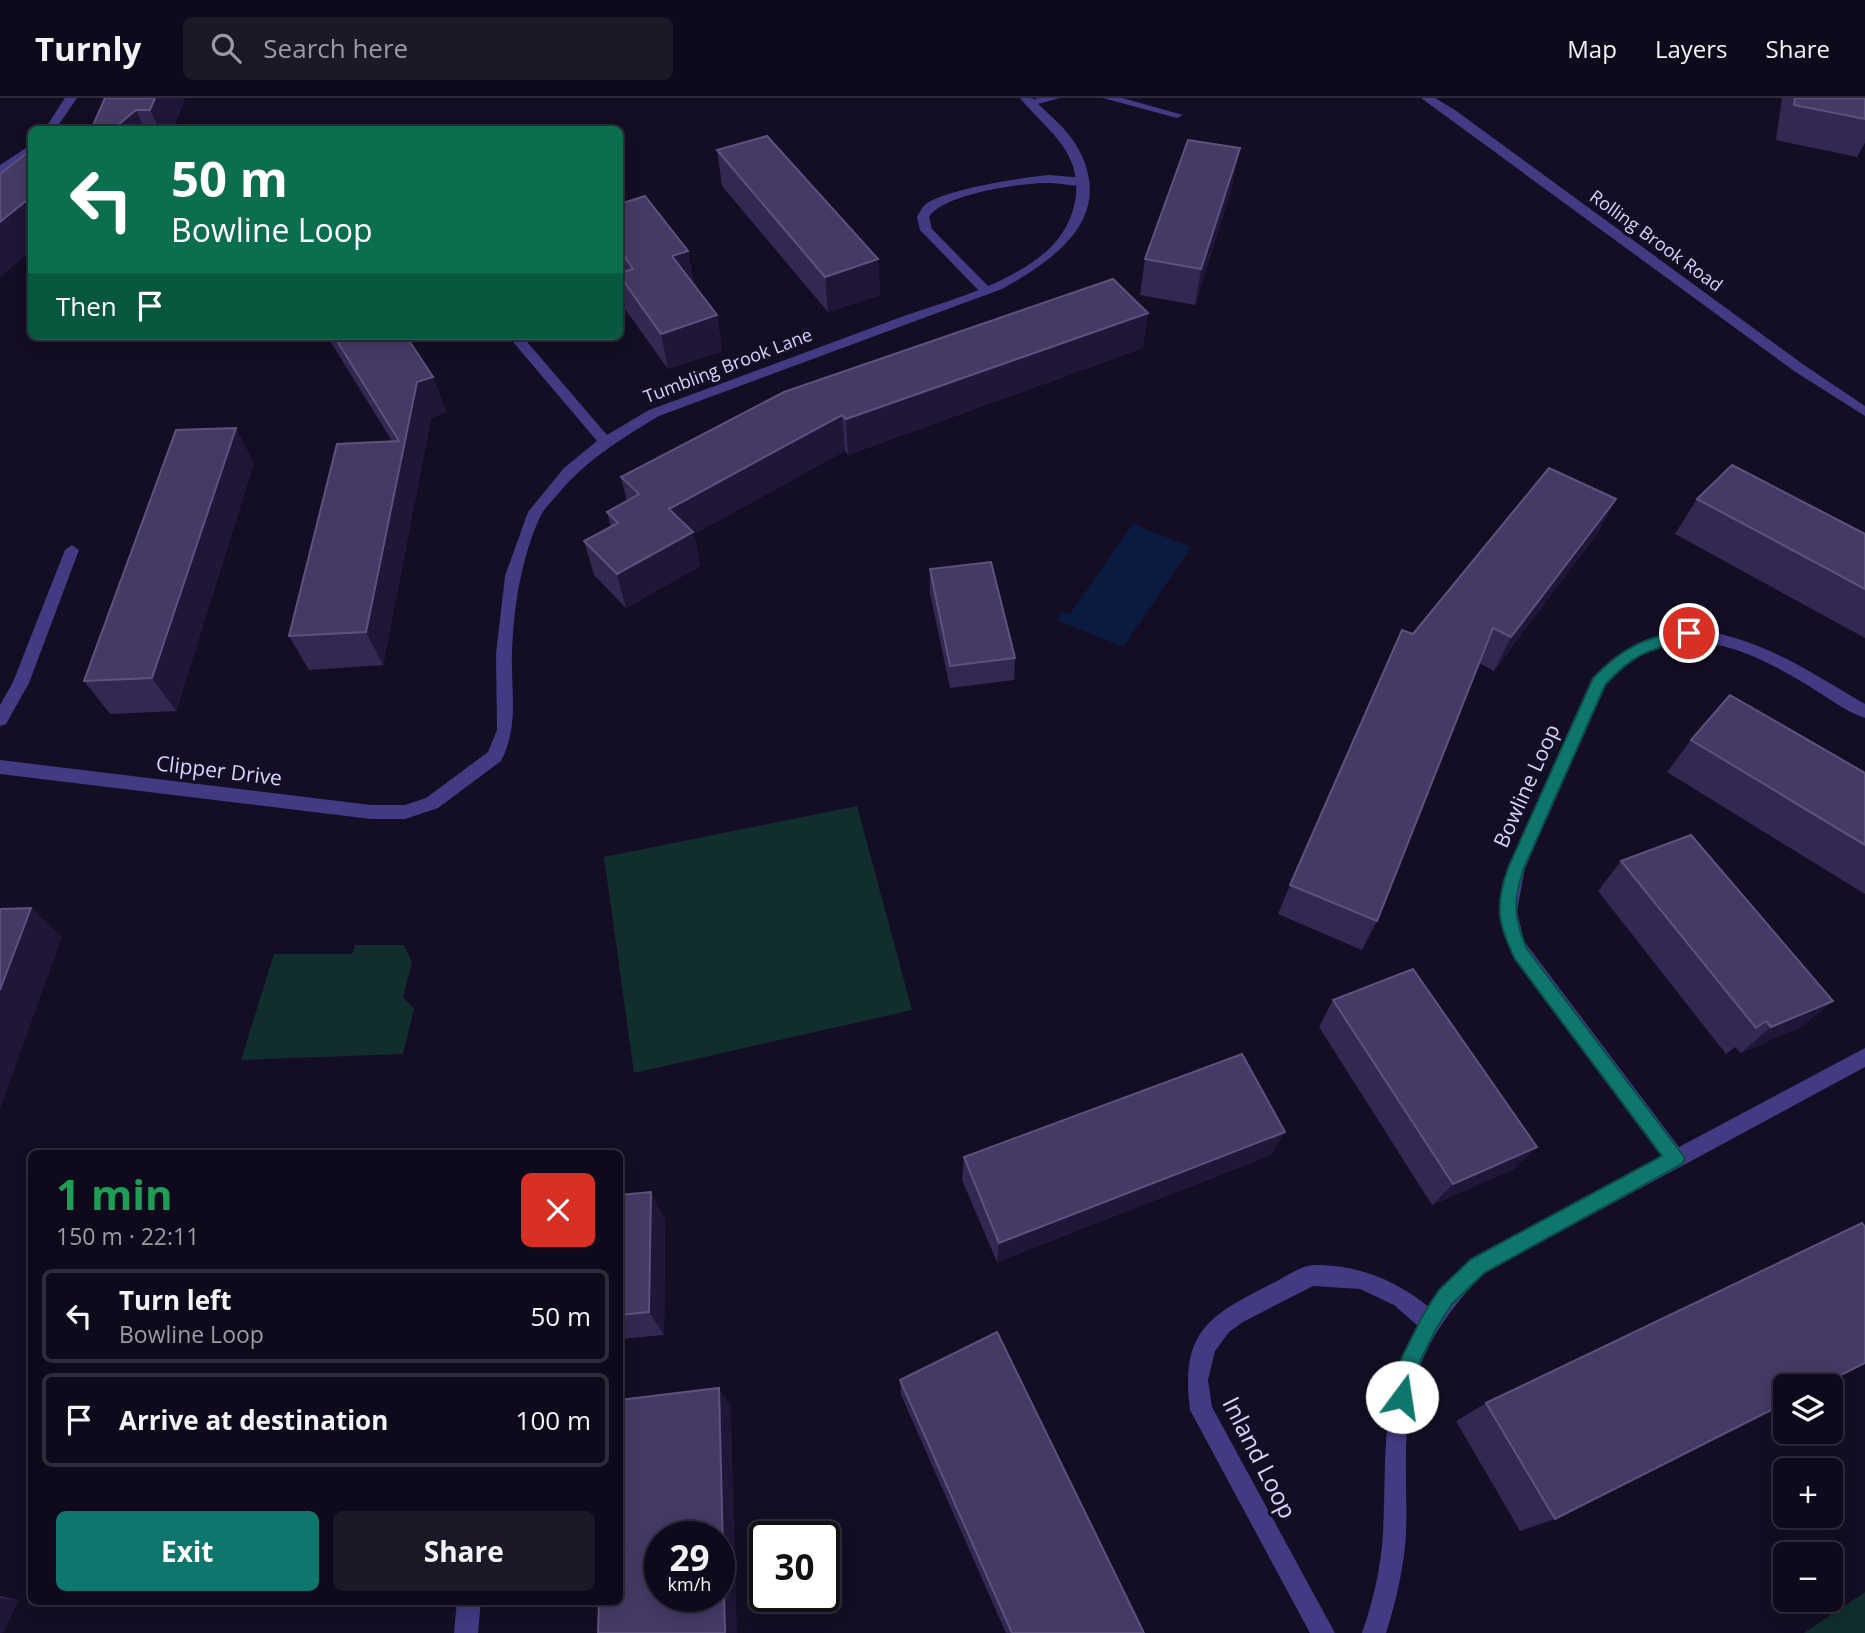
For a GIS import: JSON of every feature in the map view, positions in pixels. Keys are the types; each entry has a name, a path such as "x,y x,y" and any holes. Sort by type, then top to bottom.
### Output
{"street":[{"path":"52,126 71,98"},
{"path":"1028,100 1054,98"},
{"path":"1110,98 1177,115"},
{"name":"Rolling Brook Road","path":"1427,98 1799,368 1865,412"},
{"path":"986,291 926,230 923,217 929,207 942,200 1018,181 1051,179 1084,182 1077,158 1064,136 1028,100"},
{"path":"0,170 28,150"},
{"name":"Tumbling Brook Lane","path":"432,803 495,756 505,730 505,653 513,576 535,512 569,471 605,442 654,413 986,291 1031,268 1073,230 1082,205 1084,182"},
{"path":"518,340 605,442"},
{"path":"0,719 21,683 72,550"},
{"name":"Bowline Loop","path":"1675,1158 1520,953 1509,927 1507,895 1516,868 1599,682 1620,659 1650,643 1689,633 1718,635 1747,644 1865,712"},
{"name":"Clipper Drive","path":"0,767 371,813 405,812 432,803"},
{"path":"1374,1633 1383,1606 1394,1537 1397,1418 1412,1357 1446,1297 1478,1266 1865,1057"},
{"name":"Inland Loop","path":"1323,1633 1201,1410 1197,1380 1205,1346 1221,1324 1235,1314 1312,1275 1361,1279 1401,1298 1430,1322"},
{"path":"466,1633 469,1605"}],"green space":[{"path":"857,806 912,1010 634,1073 604,857"},
{"path":"355,945 404,945 412,962 403,997 414,1009 403,1054 241,1060 274,954 352,954"},
{"path":"1865,1592 1865,1633 1804,1633 1835,1612 1843,1612 1843,1607"}],"water":[{"path":"1133,524 1191,547 1123,647 1057,620 1062,612 1070,614"}],"building":[{"path":"105,98 155,98 150,110 136,110 117,126 93,126"},
{"path":"1795,98 1865,98 1865,119 1794,105"},
{"path":"767,136 878,259 825,277 717,150"},
{"path":"1188,140 1240,148 1201,269 1145,259"},
{"path":"28,152 28,199 0,222 0,174"},
{"path":"645,196 688,251 672,256 717,315 661,334 623,280 623,272 633,269 623,254 623,203"},
{"path":"1113,279 1148,313 846,419 842,415 669,509 693,532 617,574 584,541 618,523 607,512 639,494 621,477 784,392"},
{"path":"336,340 409,340 433,377 417,382 366,632 289,636 337,444 399,441"},
{"path":"236,428 152,678 84,681 176,430"},
{"path":"1732,465 1865,534 1865,589 1697,499"},
{"path":"1549,468 1616,499 1511,637 1493,628 1377,921 1290,885 1402,630 1413,634"},
{"path":"991,562 1015,658 950,666 930,569"},
{"path":"1730,695 1865,773 1865,845 1691,740"},
{"path":"1691,835 1833,1001 1771,1027 1766,1021 1756,1028 1621,861"},
{"path":"31,908 0,990 0,909"},
{"path":"1413,969 1537,1147 1453,1184 1333,1000"},
{"path":"1242,1054 1285,1132 999,1243 964,1157"},
{"path":"651,1192 649,1312 623,1315 623,1195"},
{"path":"1862,1223 1865,1227 1865,1363 1843,1374 1773,1374 1773,1409 1555,1519 1486,1403"},
{"path":"997,1332 1144,1633 1012,1633 900,1380"},
{"path":"719,1388 722,1521 644,1521 644,1612 724,1612 725,1633 598,1633 599,1605 623,1605 623,1400"}],"route":[{"path":"1402,1397 1412,1357 1430,1322 1446,1297 1478,1266 1675,1158 1520,953 1509,927 1507,895 1516,868 1599,682 1620,659 1650,643 1689,633"}]}
